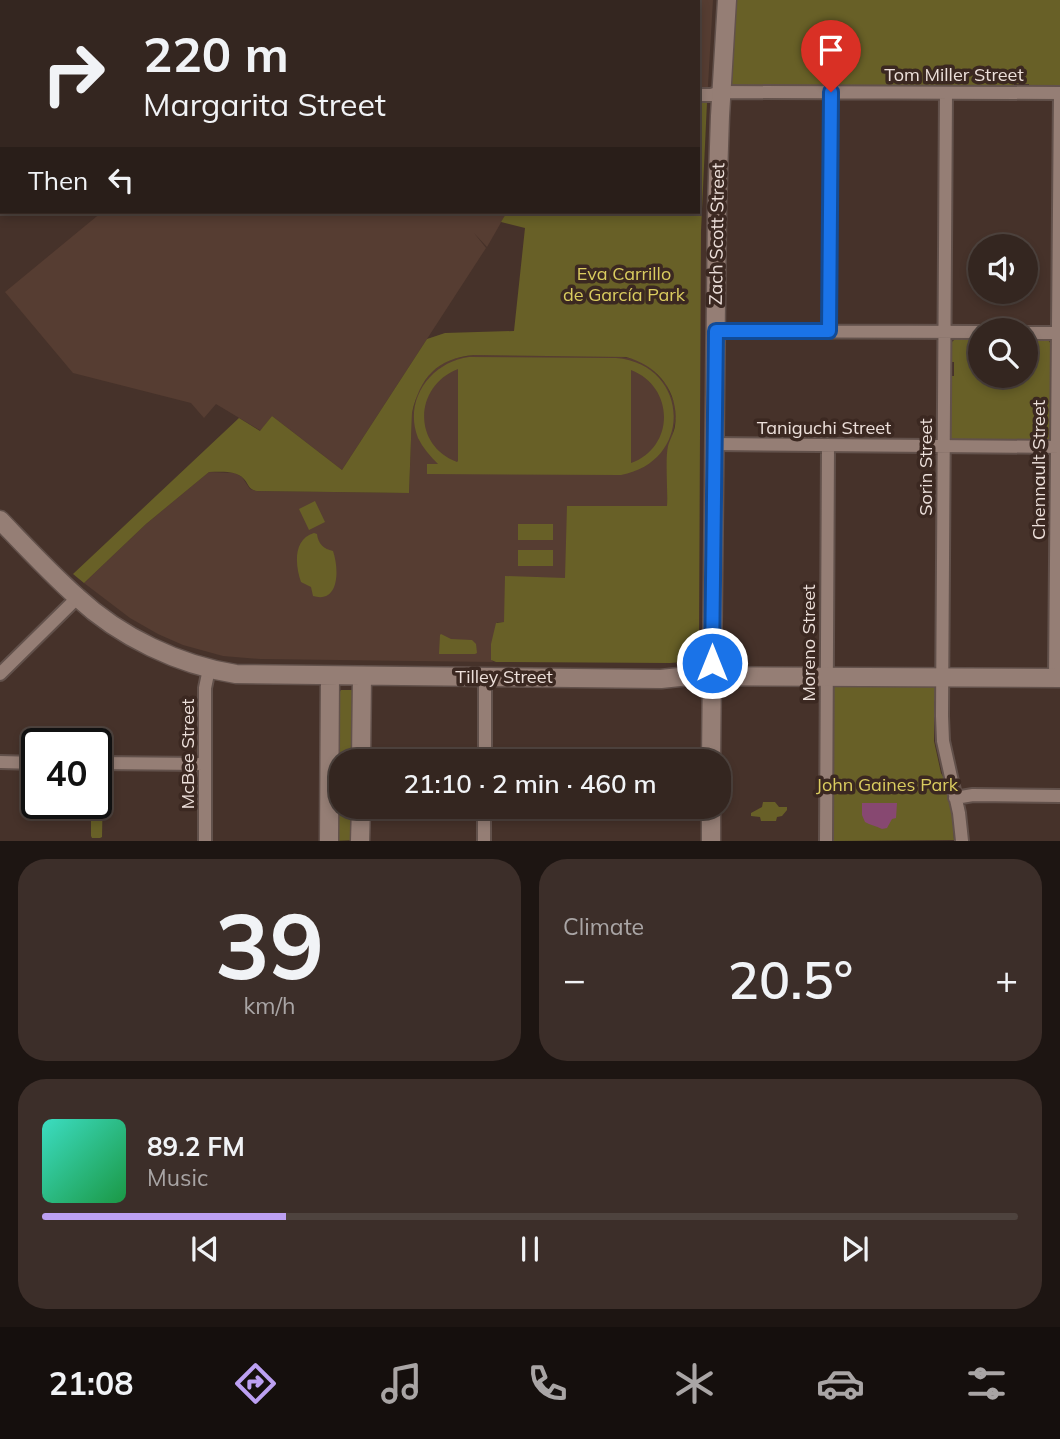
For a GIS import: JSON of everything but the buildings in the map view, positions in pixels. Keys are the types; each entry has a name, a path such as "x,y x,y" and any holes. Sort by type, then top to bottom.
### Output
{"street":[{"name":"Zach Scott Street","path":"711,749 717,207 727,0"},
{"name":"Tom Miller Street","path":"700,95 721,92 1060,93"},
{"path":"829,331 831,92"},
{"name":"Sorin Street","path":"947,93 943,741 962,841"},
{"name":"Chennault Street","path":"1058,678 1060,93"},
{"path":"716,331 968,332"},
{"path":"1038,333 1059,333"},
{"name":"Taniguchi Street","path":"714,444 1058,447"},
{"name":"Moreno Street","path":"826,841 828,445"},
{"name":"Tilley Street","path":"0,520 78,598 124,632 163,652 209,669 236,674 1058,678"},
{"path":"0,674 78,598"},
{"name":"McBee Street","path":"205,841 205,688 209,669"},
{"path":"329,841 330,676"},
{"path":"361,749 362,676"},
{"path":"485,677 485,749"},
{"path":"0,762 21,763"},
{"path":"112,763 205,764"},
{"path":"955,798 973,795 1060,796"},
{"path":"360,841 361,819"},
{"path":"484,819 484,841"},
{"path":"711,819 711,841"}],"shaded area":[{"path":"700,0 713,0 707,102 700,101"},
{"path":"100,214 506,214 487,247 474,233 486,248 342,470 272,416 261,431 216,404 204,418 191,403 73,373 5,292"},
{"path":"474,355 615,356 636,359 650,367 666,384 675,404 676,418 668,447 667,507 504,622 497,622 494,662 260,659 223,656 183,645 158,634 130,618 84,583 146,524 209,472 235,473 242,477 250,489 257,491 409,493 412,413 418,391 430,373 442,364 451,359"},
{"path":"862,803 897,803 896,818 892,819 887,828 869,824 862,815"}],"green space":[{"path":"733,0 1060,0 1060,88 1029,88 1029,84 1014,84 1014,88 734,86 728,83"},
{"name":"Eva Carrillo de García Park","path":"700,101 707,102 701,231 699,640 696,661 670,663 491,660 491,644 496,623 504,622 505,576 565,578 567,506 667,506 667,452 675,426 674,402 670,391 656,373 626,357 474,355 450,360 440,365 425,380 415,401 412,413 409,493 257,491 237,474 209,472 146,524 84,583 73,574 239,418 260,431 272,416 342,470 427,339 445,333 514,331 525,228 501,222 506,214 700,214"},
{"path":"955,339 968,339 968,388 1038,388 1038,341 1049,341 1052,346 1049,439 951,438 950,376 954,376 954,362 950,362 951,343"},
{"path":"469,357 616,358 640,364 658,377 669,394 674,414 671,433 662,452 645,466 621,475 427,474 427,464 438,464 418,438 414,410 424,385 432,375 455,360","holes":["458,369 458,461 457,462 442,454 432,443 424,416 426,401 433,388 443,377","631,370 645,378 656,389 664,417 656,444 645,455 631,463"]},
{"path":"315,501 325,522 309,530 299,509"},
{"path":"518,524 553,524 553,540 518,540"},
{"path":"314,533 322,545 333,551 336,566 333,590 322,597 313,596 311,587 301,582 298,568 299,547 307,536"},
{"path":"518,550 553,550 553,566 518,566"},
{"path":"441,634 451,639 472,640 476,644 477,653 439,654"},
{"name":"John Gaines Park","path":"923,682 937,686 934,702 934,741 952,811 954,840 832,841 834,685 875,687"},
{"path":"341,690 357,690 357,749 336,749"},
{"path":"763,802 775,802 779,807 787,807 787,810 777,817 776,821 761,821 760,817 751,816 751,813 762,807"},
{"path":"91,819 102,819 102,837 91,836"},
{"path":"334,819 356,819 356,840 333,841"}],"route":[{"path":"712,663 716,331 829,331 831,92"}]}
